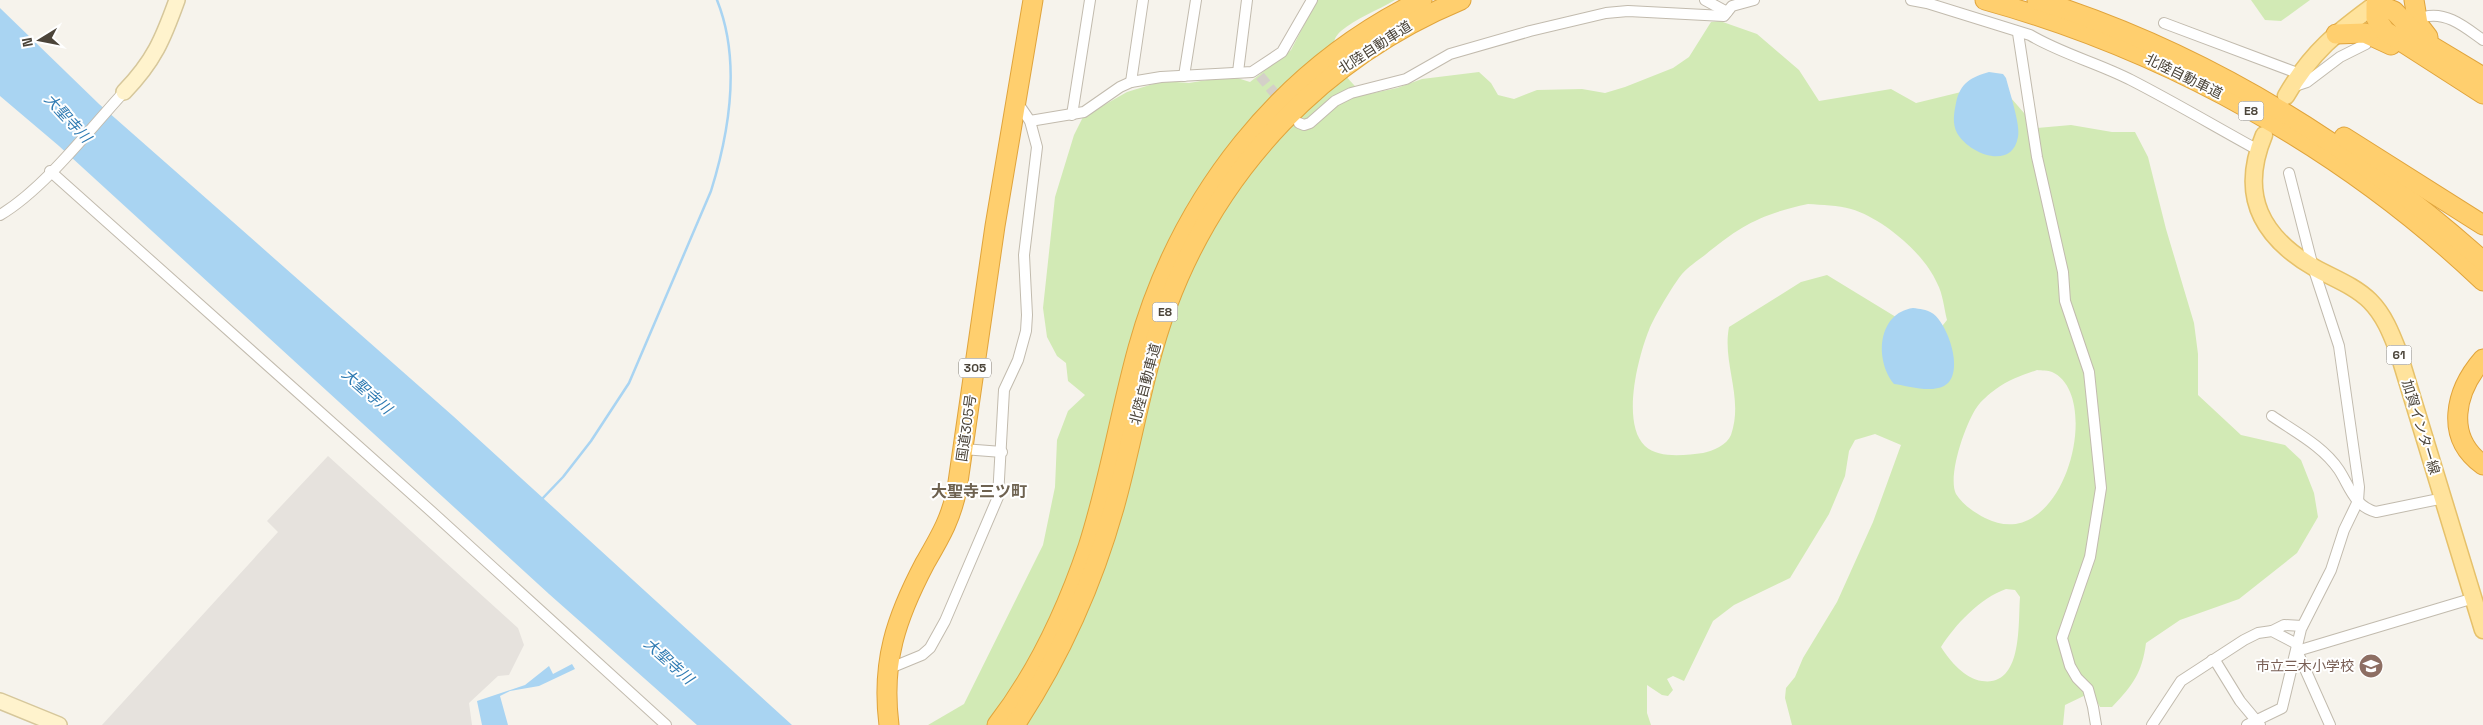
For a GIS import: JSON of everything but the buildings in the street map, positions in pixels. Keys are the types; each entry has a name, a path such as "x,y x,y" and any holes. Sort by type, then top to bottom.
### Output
{"highway":[{"name":"国道305号","path":"889,725 886,700 886,671 895,630 901,613 950,516 957,489 995,226 1033,0"},
{"name":"北陸自動車道","path":"997,725 1040,656 1075,582 1099,508 1139,346 1166,266 1184,229 1226,164 1246,138 1289,92 1343,47 1372,27 1422,0"},
{"name":"北陸自動車道","path":"1015,725 1053,663 1089,586 1114,507 1143,388 1167,307 1199,235 1219,201 1236,175 1278,126 1325,82 1382,40 1411,23 1460,0"},
{"name":"北陸自動車道","path":"1985,0 2081,31 2170,68 2263,118 2340,166 2382,196 2483,281"},
{"name":"北陸自動車道","path":"2037,0 2132,35 2224,78 2268,102 2363,164 2425,210 2483,261"},
{"path":"2414,0 2418,24 2444,61"},
{"path":"2379,2 2376,18 2384,31 2444,61 2483,94"},
{"path":"2336,34 2354,32 2374,36 2483,77"},
{"path":"2224,78 2336,132 2483,225"},
{"path":"2382,196 2483,288"},
{"path":"2483,359 2462,391 2457,417 2462,441 2468,451 2483,465"},
{"path":"2483,374 2473,392 2468,411 2471,435 2483,451"}],"main road":[{"path":"2292,86 2322,46 2379,2"},
{"name":"加賀インター線","path":"2261,143 2253,177 2253,191 2261,218 2282,245 2313,267 2358,292 2370,301 2387,325 2398,351 2483,630"}],"street":[{"path":"0,215 28,194 52,170 149,64 157,52 177,0"},
{"path":"1072,115 1090,0"},
{"path":"1130,82 1143,0"},
{"path":"1184,76 1196,0"},
{"path":"1238,72 1247,0"},
{"path":"1030,121 1084,112 1130,82 1238,72 1258,73 1269,59 1282,52 1312,0"},
{"path":"1705,0 1727,12"},
{"path":"1299,122 1304,125 1310,124 1331,104 1351,93 1406,79 1450,54 1530,31 1606,13 1628,11 1718,17 1724,16 1732,6 1754,0"},
{"path":"1910,0 1927,3 2030,36 2131,80 2261,143"},
{"path":"2424,18 2432,15 2444,17 2459,23 2483,40"},
{"path":"2164,23 2292,86 2307,82 2340,57 2366,44"},
{"path":"2018,33 2037,157 2063,272 2065,301 2089,372 2101,488 2090,557 2062,638 2070,666 2077,678 2088,688 2096,725"},
{"path":"886,671 922,655 930,648 945,621 998,496 1002,452 1004,390 1018,360 1026,331 1024,255 1037,147 1030,121 1017,102"},
{"path":"52,170 666,725"},
{"path":"2247,725 2259,723 2282,708 2302,626 2331,570 2344,530 2358,501 2359,487 2339,346 2313,267 2289,173"},
{"path":"2272,416 2305,438 2330,459 2358,501 2366,509 2376,512 2444,498"},
{"path":"963,449 1002,452"},
{"path":"2297,647 2474,598"},
{"path":"2152,725 2180,681 2258,633 2272,631 2284,625 2302,626"},
{"path":"2272,631 2297,647 2330,725"},
{"path":"2212,660 2216,662 2240,701 2259,723"},
{"path":"0,701 59,725"}],"shaded area":[{"path":"328,456 518,628 524,645 509,675 498,676 469,703 472,725 102,725 278,532 267,521"}],"green space":[{"path":"1317,0 1395,0 1353,22 1341,31 1335,39 1333,47 1339,65 1351,82 1364,95 1397,88 1422,79 1479,72 1491,83 1498,95 1514,99 1537,90 1582,89 1605,93 1673,68 1689,57 1711,22 1720,21 1757,34 1799,70 1819,101 1891,89 1916,103 1998,83 2037,128 2071,125 2112,132 2135,132 2148,157 2166,229 2194,323 2198,354 2198,395 2241,435 2285,445 2301,460 2314,493 2318,517 2297,553 2239,599 2180,620 2146,643 2139,671 2126,692 2112,707 2100,707 2092,692 2065,705 2063,725 1792,725 1785,698 1786,688 1795,677 1803,658 1837,602 1873,522 1901,445 1875,434 1855,440 1849,451 1845,476 1829,514 1790,578 1734,605 1713,621 1684,681 1673,676 1667,679 1673,690 1668,696 1662,695 1647,685 1647,713 1651,725 928,725 964,704 1043,545 1055,487 1057,440 1068,411 1085,395 1068,381 1066,363 1057,356 1047,337 1043,308 1055,197 1074,135 1083,117 1127,92 1163,81 1189,83 1231,76 1250,82 1291,50","holes":["1808,204 1851,209 1876,220 1901,238 1931,272 1941,292 1947,320 1939,330 1909,325 1827,275 1801,282 1729,327 1728,354 1735,407 1734,421 1729,439 1711,451 1696,454 1673,455 1651,450 1645,446 1638,436 1634,422 1633,406 1640,356 1659,309 1682,274 1690,266 1741,228 1778,212","2037,370 2049,371 2068,387 2075,411 2075,439 2068,469 2054,496 2036,515 2012,524 1985,518 1965,505 1956,494 1954,475 1963,436 1973,414 1988,395 2016,378","2006,589 2015,590 2020,597 2016,651 2012,664 2005,674 1995,680 1976,680 1964,673 1953,663 1941,647 1953,630 1969,613 1996,593"]},
{"path":"2251,0 2310,0 2281,21 2265,20"}],"water":[{"name":"大聖寺川","path":"0,8 99,104 453,416 792,725 697,725 549,594 59,146 0,96"},
{"path":"1989,72 2003,74 2006,78 2018,125 2018,137 2014,147 2008,154 1999,156 1990,156 1980,152 1963,141 1955,129 1954,122 1956,103 1960,90 1967,82"},
{"path":"1913,308 1932,313 1944,327 1949,338 1954,371 1950,380 1944,386 1932,389 1894,384 1888,374 1882,350 1886,328 1892,318 1901,312"},
{"path":"572,664 575,669 539,686 510,691 500,696 508,725 482,725 477,701 525,685 549,666 553,674"}],"waterway":[{"path":"541,500 563,477 591,441 629,383 711,191 728,120 731,71 729,47 717,0"}],"tunnel":[{"path":"1260,76 1282,102"}],"place":[{"name":"市立三木小学校","path":"2371,666"}],"district":[{"name":"大聖寺三ツ町","path":"979,491"}]}
